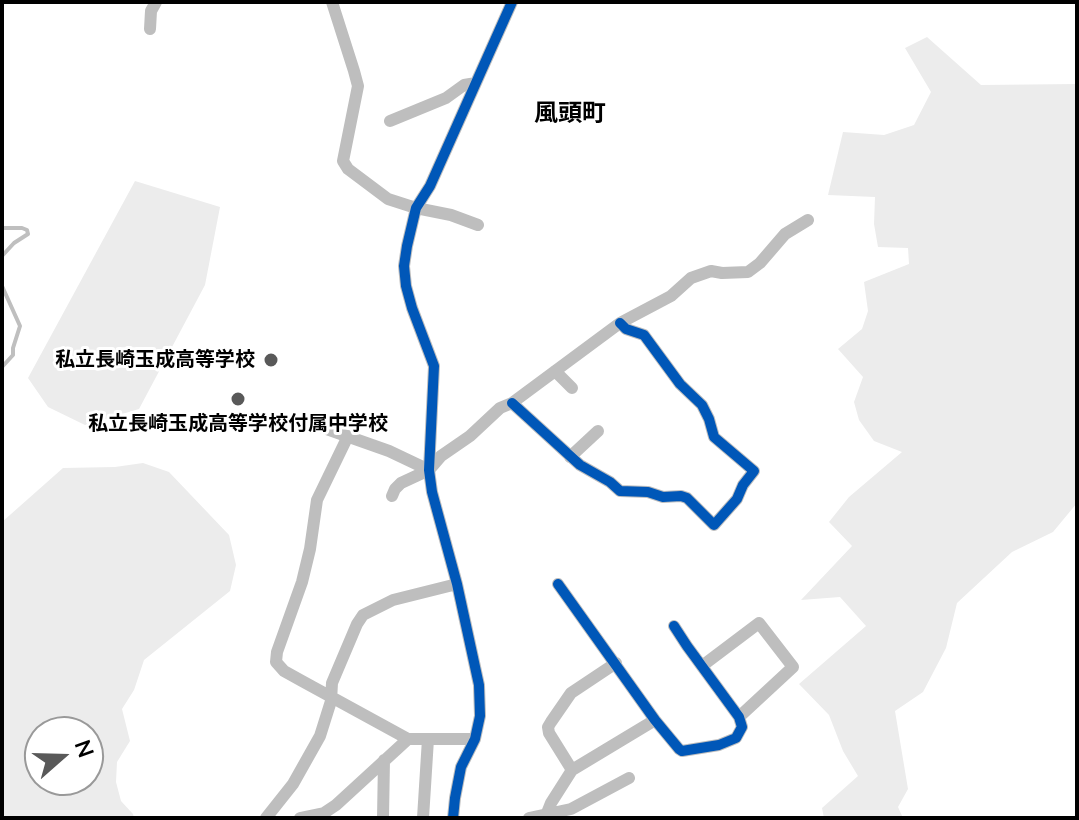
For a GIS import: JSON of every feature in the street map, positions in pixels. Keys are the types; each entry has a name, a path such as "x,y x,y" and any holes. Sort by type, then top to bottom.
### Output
{"street":[{"path":"150,29 151,11 156,2"},
{"path":"332,2 358,86 343,161 348,169 388,199 478,225"},
{"path":"453,818 461,767 475,739 480,716 479,685 457,584 432,492 429,470 434,366 412,308 404,266 416,208 430,186 512,2"},
{"path":"390,121 446,98 464,85 476,83"},
{"path":"392,496 401,483 429,470 441,456 470,436 500,408 512,403 620,323 671,296 691,278 711,271 748,272 785,234 808,220"},
{"path":"512,403 570,457 620,491 687,498 714,525 737,499 754,471 714,437 702,405 680,384 644,335 626,329 620,323"},
{"path":"555,371 572,388"},
{"path":"321,427 389,451 429,470"},
{"path":"570,457 598,431"},
{"path":"348,436 317,500 302,582 276,662 284,671 408,739 475,739"},
{"path":"266,818 293,784 311,754 327,716 332,683 363,615 393,600 457,584"},
{"path":"558,584 655,720 682,751 719,745 736,738 742,727 739,717 674,626"},
{"path":"702,666 759,623 793,667 739,717"},
{"path":"572,770 548,727 571,693 616,663"},
{"path":"547,813 572,770 655,720"},
{"path":"300,818 324,816 408,739"},
{"path":"423,818 428,739"},
{"path":"311,754 323,761"},
{"path":"383,818 384,760"},
{"path":"529,818 571,809 629,778"}],"shaded area":[{"path":"927,37 981,85 1077,84 1077,503 1053,532 1012,552 957,603 946,648 923,692 895,711 908,789 898,807 903,818 824,818 822,808 858,776 843,751 829,715 799,684 866,626 840,597 801,600 852,546 829,522 849,497 902,452 874,441 859,420 854,402 863,377 838,349 862,329 868,311 864,282 909,264 908,248 878,247 874,224 875,197 828,195 843,132 884,135 914,125 931,92 905,48"},
{"path":"135,181 220,207 205,285 139,409 85,425 48,407 28,378"},
{"path":"143,463 169,472 229,535 236,565 230,591 144,660 134,690 122,709 130,741 117,762 116,782 121,801 134,818 2,818 2,522 63,468"}],"waterway":[{"path":"2,228 22,228 28,234 2,256"},
{"path":"2,286 20,326 13,355 2,367"}],"cycle path":[{"path":"453,818 461,767 475,739 480,716 479,685 457,584 432,492 429,470 434,366 412,308 404,266 416,208 430,186 512,2"},
{"path":"512,403 580,465 620,491 687,498 714,525 737,499 754,471 714,437 702,405 680,384 644,335 626,329 620,323"},
{"path":"558,584 679,749 719,745 736,738 742,727 739,717 674,626"}],"place":[{"name":"私立長崎玉成高等学校","path":"271,360"},
{"name":"私立長崎玉成高等学校付属中学校","path":"238,399"}],"district":[{"name":"風頭町","path":"570,114"}]}
